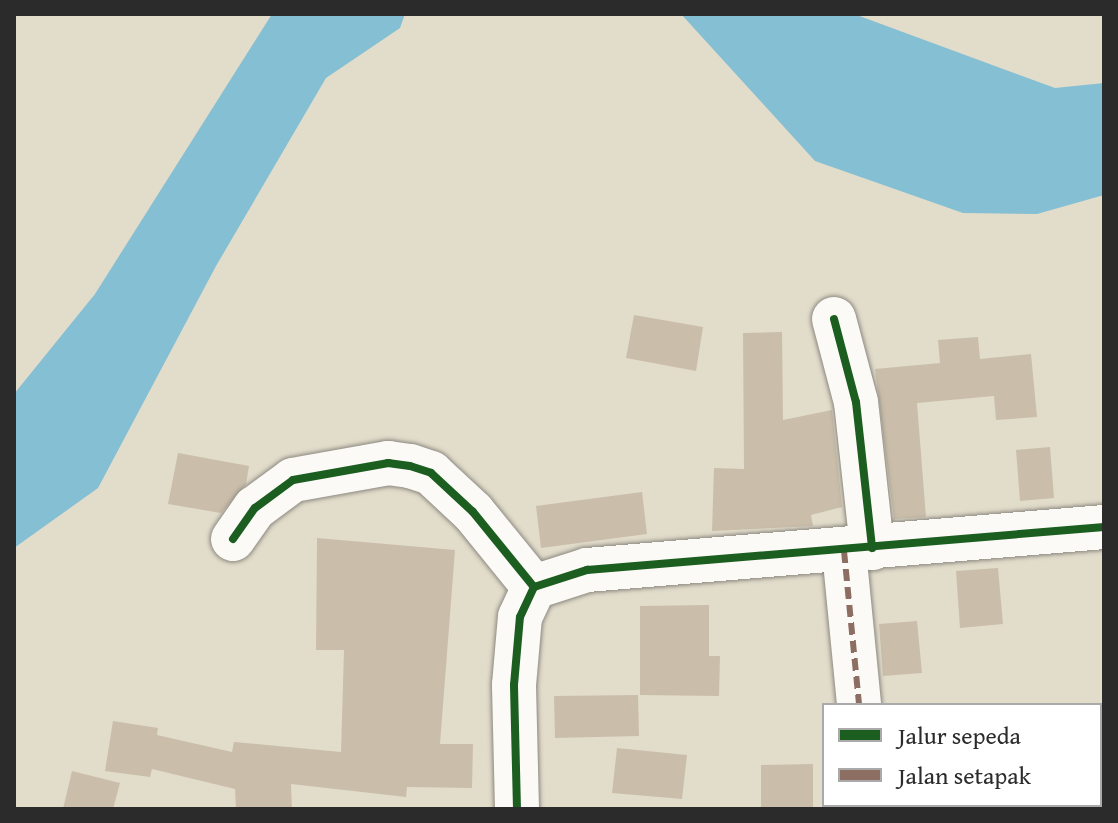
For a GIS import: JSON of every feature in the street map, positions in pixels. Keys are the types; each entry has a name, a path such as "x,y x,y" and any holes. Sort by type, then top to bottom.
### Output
{"street":[{"path":"834,319 856,402 859,703"},
{"path":"233,539 255,508 293,480 388,463 410,466 431,473 473,512 534,587"},
{"path":"517,809 514,685 520,617 534,587 587,570 1104,527"}],"water":[{"path":"272,14 405,14 400,28 326,78 216,266 98,488 14,548 14,394 95,294"},
{"path":"681,14 854,14 1055,88 1104,83 1104,195 1037,214 963,213 815,161"}],"building":[{"path":"634,315 703,327 696,371 626,358"},
{"path":"782,332 783,420 832,410 842,507 811,515 813,526 712,531 714,468 744,469 743,333"},
{"path":"978,337 980,359 1031,354 1037,417 996,420 994,396 917,403 926,517 894,519 875,369 940,363 938,340"},
{"path":"1050,447 1054,498 1020,501 1016,450"},
{"path":"178,453 249,466 246,484 221,513 168,504"},
{"path":"642,492 647,534 541,548 536,506"},
{"path":"317,538 455,550 440,744 473,744 472,788 407,787 406,797 291,784 292,809 236,809 235,789 152,769 150,777 105,771 113,721 158,728 157,735 232,752 234,742 341,752 344,650 316,650"},
{"path":"998,568 1003,624 960,628 956,571"},
{"path":"709,605 709,656 720,656 719,696 640,695 640,606"},
{"path":"917,621 922,673 883,676 879,624"},
{"path":"638,695 639,736 555,738 554,696"},
{"path":"617,748 687,755 682,799 612,793"},
{"path":"813,764 813,809 761,809 761,765"},
{"path":"72,771 120,783 113,809 63,809"}],"marked path":[{"path":"844,551 859,703"}],"cycle path":[{"path":"834,319 856,402 872,548"},
{"path":"233,539 255,508 293,480 388,463 410,466 431,473 473,512 534,587"},
{"path":"517,809 514,685 520,617 534,587 587,570 1104,527"}]}
